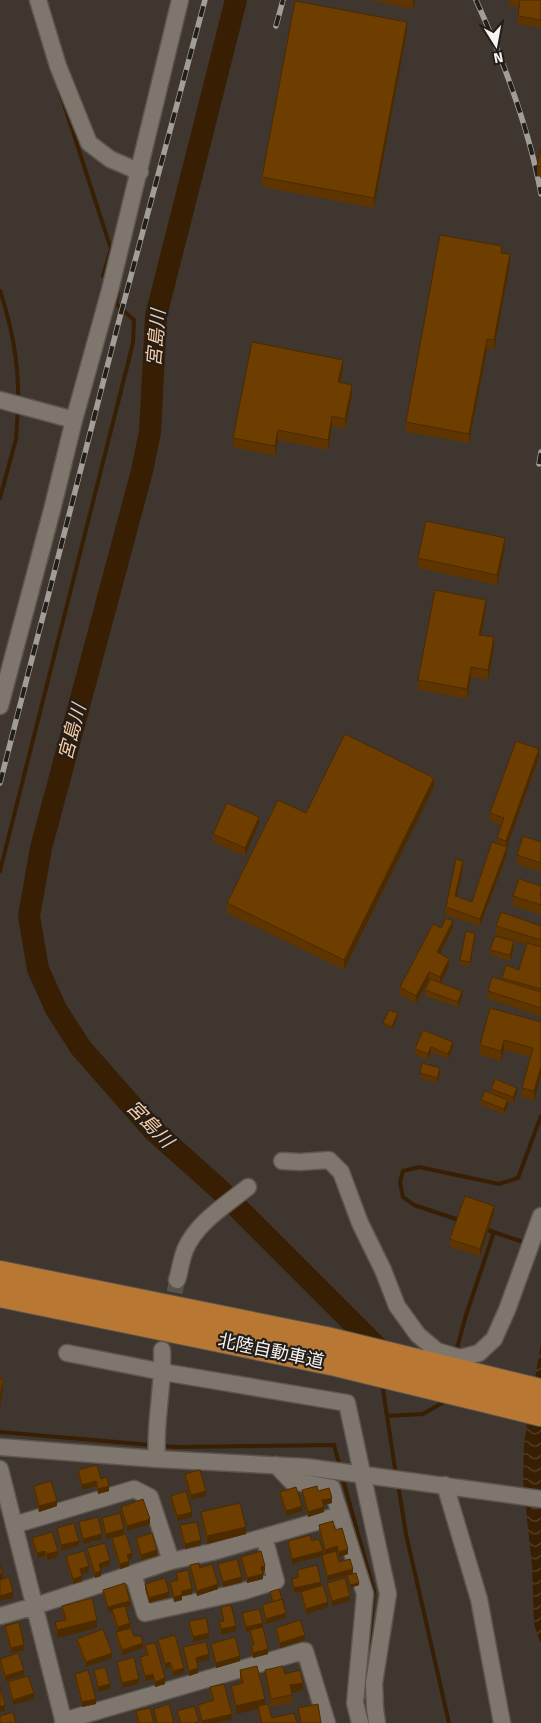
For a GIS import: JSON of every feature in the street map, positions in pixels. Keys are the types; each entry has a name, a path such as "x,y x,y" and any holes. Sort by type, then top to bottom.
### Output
{"highway":[{"name":"北陸自動車道","path":"0,1273 326,1340 541,1391"},
{"name":"北陸自動車道","path":"0,1295 336,1364 541,1414"}],"street":[{"path":"38,0 58,66 89,144 110,159 140,172"},
{"path":"0,703 110,290 180,0"},
{"path":"0,400 74,420"},
{"path":"282,1160 300,1162 329,1160 341,1172 360,1224 383,1270 397,1306 418,1335 437,1351 460,1358 479,1353 494,1339 507,1310 541,1216"},
{"path":"177,1280 185,1251 193,1235 248,1187"},
{"path":"157,1459 156,1444 163,1372 162,1350"},
{"path":"67,1352 163,1372 347,1403 388,1594 374,1683 377,1723"},
{"path":"0,1447 157,1459 306,1467 541,1499"},
{"path":"276,1465 291,1481 332,1488 365,1594 356,1703 360,1723"},
{"path":"0,1469 63,1722 306,1651 327,1723"},
{"path":"452,1486 479,1599 502,1723"},
{"path":"14,1525 134,1489 150,1497 171,1561"},
{"path":"0,1616 171,1561 212,1552 340,1515"},
{"path":"133,1574 144,1614 241,1592 276,1581 264,1537"}],"water":[{"path":"541,1344 541,1645 534,1624 532,1566 523,1480 524,1443"}],"building":[{"path":"520,0 541,0 541,20 518,16"},
{"path":"295,1 407,22 374,198 262,177"},
{"path":"541,148 541,167 537,166"},
{"path":"440,235 502,246 501,253 510,254 494,340 487,339 469,434 406,422"},
{"path":"252,342 343,360 338,382 352,385 345,419 332,416 328,440 278,430 275,446 233,438"},
{"path":"426,521 505,538 497,575 418,558"},
{"path":"435,590 486,600 479,635 494,637 488,670 471,667 467,689 418,680"},
{"path":"345,734 434,778 344,960 227,903 278,800 306,813"},
{"path":"516,741 539,749 506,841 497,838 504,818 490,813"},
{"path":"227,803 259,817 245,848 213,834"},
{"path":"523,836 541,842 541,863 517,855"},
{"path":"492,842 507,847 480,919 446,907 456,859 463,861 455,896 472,902"},
{"path":"519,879 541,886 541,905 513,896"},
{"path":"501,912 541,926 541,940 496,926"},
{"path":"446,918 453,921 437,952 449,959 440,977 429,972 416,996 400,987 433,924 441,928"},
{"path":"466,931 475,933 470,962 460,960"},
{"path":"495,936 514,941 510,955 490,950"},
{"path":"527,943 541,947 541,989 502,978 506,965 519,970"},
{"path":"492,977 541,992 541,1008 488,991"},
{"path":"430,979 462,991 458,1002 425,990"},
{"path":"490,1008 541,1022 541,1066 534,1091 522,1088 533,1048 504,1040 501,1051 480,1045"},
{"path":"389,1010 398,1013 392,1027 383,1023"},
{"path":"423,1030 453,1042 448,1054 431,1047 428,1054 415,1049"},
{"path":"422,1063 440,1068 437,1078 420,1073"},
{"path":"495,1079 517,1088 513,1097 491,1089"},
{"path":"485,1091 508,1100 504,1109 481,1100"},
{"path":"465,1196 494,1206 480,1249 450,1239"},
{"path":"0,1378 3,1379 0,1402"},
{"path":"97,1465 101,1479 107,1477 109,1486 98,1489 96,1481 82,1485 78,1470"},
{"path":"200,1470 206,1491 191,1495 185,1474"},
{"path":"51,1481 57,1501 39,1506 34,1486"},
{"path":"317,1486 318,1491 329,1488 332,1498 322,1500 324,1507 308,1512 302,1490"},
{"path":"296,1487 302,1506 286,1511 280,1492"},
{"path":"186,1491 192,1512 177,1516 171,1496"},
{"path":"143,1499 150,1519 127,1526 121,1507"},
{"path":"240,1503 246,1527 207,1536 201,1512"},
{"path":"120,1513 124,1529 106,1534 102,1518"},
{"path":"98,1517 102,1534 83,1539 79,1522"},
{"path":"333,1521 335,1530 342,1528 348,1549 339,1552 337,1546 325,1550 319,1525"},
{"path":"197,1522 201,1540 185,1544 180,1525"},
{"path":"74,1523 79,1541 61,1545 57,1528"},
{"path":"52,1532 58,1551 47,1554 45,1551 37,1553 32,1538"},
{"path":"152,1533 157,1550 141,1555 136,1538"},
{"path":"126,1534 132,1553 127,1555 129,1561 120,1564 112,1538"},
{"path":"310,1535 312,1541 319,1539 323,1551 292,1559 288,1541"},
{"path":"105,1543 110,1560 99,1564 101,1571 95,1573 87,1548"},
{"path":"84,1551 89,1566 80,1569 82,1576 73,1579 66,1556"},
{"path":"261,1551 265,1566 261,1567 263,1574 247,1578 241,1557"},
{"path":"336,1551 339,1562 350,1559 353,1569 327,1576 322,1555"},
{"path":"237,1559 242,1577 223,1582 218,1564"},
{"path":"199,1563 200,1568 212,1564 218,1584 197,1591 190,1565"},
{"path":"317,1565 321,1582 294,1588 292,1579 299,1577 297,1570"},
{"path":"188,1570 192,1589 182,1591 182,1595 174,1597 170,1582 178,1580 176,1573"},
{"path":"356,1573 359,1583 350,1585 347,1575"},
{"path":"9,1577 13,1592 0,1596 0,1580"},
{"path":"165,1578 169,1592 149,1598 145,1584"},
{"path":"345,1578 350,1596 332,1601 327,1583"},
{"path":"125,1583 130,1601 108,1607 103,1590"},
{"path":"323,1585 328,1602 306,1609 301,1592"},
{"path":"279,1589 282,1599 273,1602 270,1592"},
{"path":"92,1598 97,1620 57,1630 55,1622 66,1620 62,1606"},
{"path":"282,1599 286,1613 266,1619 262,1605"},
{"path":"231,1605 236,1626 221,1629 219,1622 224,1621 221,1607"},
{"path":"125,1606 130,1623 118,1627 112,1609"},
{"path":"259,1609 263,1623 246,1627 242,1613"},
{"path":"206,1618 209,1633 193,1637 189,1621"},
{"path":"300,1620 305,1635 280,1643 276,1628"},
{"path":"19,1622 24,1645 11,1648 5,1626"},
{"path":"263,1627 268,1649 253,1653 251,1646 254,1645 250,1630"},
{"path":"131,1628 134,1636 141,1636 143,1643 122,1650 116,1632"},
{"path":"103,1629 112,1653 86,1662 77,1639"},
{"path":"175,1635 184,1668 173,1671 170,1662 165,1664 158,1640"},
{"path":"235,1637 240,1656 216,1663 211,1644"},
{"path":"206,1642 209,1654 196,1658 198,1668 189,1671 183,1647"},
{"path":"155,1643 165,1678 155,1682 153,1674 145,1676 140,1657 148,1655 145,1645"},
{"path":"18,1653 24,1670 5,1676 0,1659"},
{"path":"134,1657 139,1679 122,1683 117,1662"},
{"path":"257,1666 265,1699 236,1706 231,1686 243,1683 240,1670"},
{"path":"283,1666 285,1674 300,1670 303,1683 290,1685 292,1695 271,1699 265,1670"},
{"path":"105,1667 110,1684 98,1687 94,1670"},
{"path":"88,1670 96,1699 82,1702 75,1674"},
{"path":"28,1676 34,1693 13,1700 8,1682"},
{"path":"224,1684 232,1714 202,1721 198,1705 214,1700 210,1687"},
{"path":"0,1686 5,1705 0,1707"},
{"path":"169,1704 174,1723 157,1723 154,1709"},
{"path":"268,1704 272,1718 294,1713 297,1723 262,1723 258,1706"},
{"path":"318,1704 321,1723 301,1723 298,1708"},
{"path":"194,1706 199,1721 181,1723 177,1711"},
{"path":"150,1708 154,1723 139,1723 136,1711"},
{"path":"13,1712 16,1723 0,1723 0,1716"}],"waterway":[{"name":"宮島川","path":"236,0 156,316 150,432 142,471 41,848 29,916 38,969 56,1009 81,1048 153,1130 218,1188 376,1346"},
{"path":"60,92 111,249 103,276 107,280"},
{"path":"0,871 133,343 134,320 116,304 118,292 115,289"},
{"path":"0,291 14,345 18,401"},
{"path":"0,498 16,439 18,408"},
{"path":"462,1221 414,1205 403,1197 400,1182 403,1171 419,1167 499,1184 518,1178 541,1116"},
{"path":"485,1229 526,1243"},
{"path":"456,1352 466,1315 494,1232"},
{"path":"382,1383 396,1475"},
{"path":"387,1416 423,1414 442,1403 444,1397"},
{"path":"0,1432 152,1445"},
{"path":"162,1446 334,1445 340,1467"},
{"path":"342,1476 374,1591 364,1695 366,1715"},
{"path":"398,1484 406,1534 449,1723"}],"tunnel":[{"path":"170,1316 177,1280"}],"railway":[{"path":"0,783 121,313 205,0"},
{"path":"276,26 283,0"},
{"path":"476,0 523,120 541,194"},
{"path":"539,464 541,452"}]}
